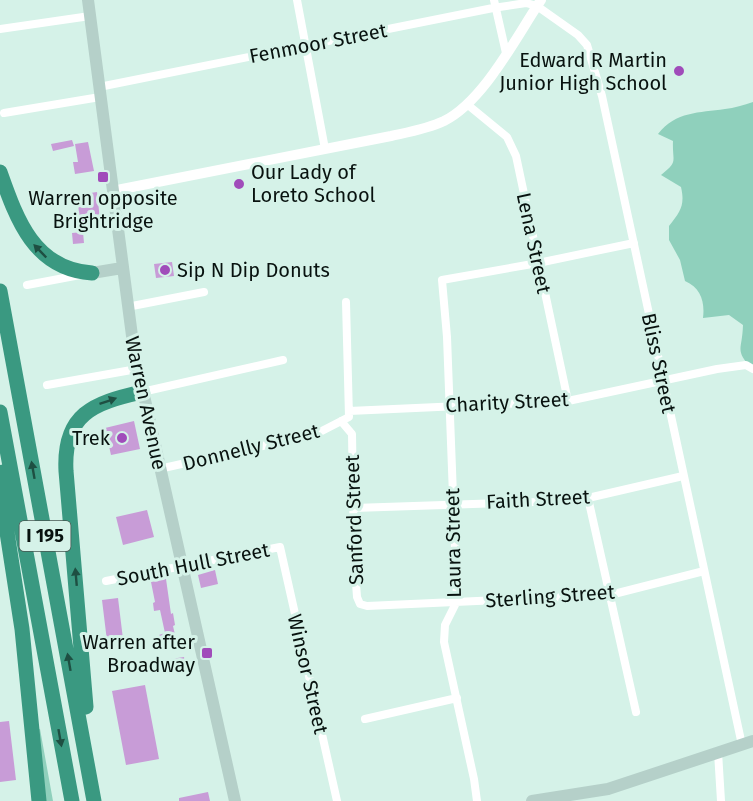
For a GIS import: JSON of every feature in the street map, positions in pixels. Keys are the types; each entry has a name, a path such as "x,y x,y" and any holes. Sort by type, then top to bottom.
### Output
{"highway":[{"path":"0,172 21,223 39,251 51,261 66,268 92,273"},
{"name":"I 195","path":"0,291 94,801"},
{"path":"91,782 66,471 67,445 76,424 93,408 105,401 142,392"},
{"path":"0,412 6,525 22,629 39,801"},
{"name":"I 195","path":"0,412 72,801"}],"main road":[{"name":"Warren Avenue","path":"88,0 137,369 235,801"},
{"path":"92,273 122,267"},
{"path":"532,801 608,789 747,743"}],"street":[{"path":"297,0 325,149"},
{"path":"112,191 391,136 431,126 455,115 474,99 539,3"},
{"name":"Fenmoor Street","path":"4,113 495,4 539,3"},
{"name":"Bliss Street","path":"539,3 587,45 602,96 704,571 747,743"},
{"path":"495,4 506,53"},
{"path":"0,29 90,16"},
{"name":"Lena Street","path":"468,105 507,137 512,148 568,401"},
{"path":"538,263 634,243"},
{"name":"Laura Street","path":"477,801 458,698 444,642 445,625 457,602 447,337 442,280 538,263"},
{"path":"27,285 92,273"},
{"path":"127,307 204,292"},
{"path":"341,421 349,417 346,302"},
{"path":"142,392 283,360"},
{"name":"Charity Street","path":"349,411 568,401 717,369 746,365 751,368"},
{"path":"47,385 137,369"},
{"name":"Donnelly Street","path":"159,469 316,434 341,421"},
{"name":"Sanford Street","path":"341,421 352,434 354,556 358,602"},
{"name":"Faith Street","path":"354,508 588,498 683,476"},
{"path":"588,498 636,712"},
{"name":"South Hull Street","path":"106,581 279,547"},
{"name":"Winsor Street","path":"279,547 337,801"},
{"name":"Sterling Street","path":"358,602 367,606 610,595 704,571"},
{"path":"364,719 458,698"},
{"path":"718,752 721,801"}],"green space":[{"path":"753,102 753,371 740,350 743,325 729,315 703,318 701,296 695,287 685,281 680,260 669,240 669,226 679,212 682,203 681,187 661,175 672,164 673,141 658,134 665,126 680,117"},
{"path":"40,729 53,801 42,801 37,730"}],"building":[{"path":"72,140 74,146 53,151 51,144"},
{"path":"88,142 94,171 75,174 73,162 78,162 75,144"},
{"path":"97,192 100,220 80,222 77,195"},
{"path":"83,232 84,243 73,244 72,233"},
{"path":"172,262 174,276 156,278 154,264"},
{"name":"Trek","path":"134,421 140,449 111,455 105,428"},
{"path":"147,510 154,537 123,545 116,517"},
{"path":"215,570 218,584 201,588 198,575"},
{"path":"166,579 176,639 161,644 159,635 165,633 160,610 154,611 153,603 155,602 151,582"},
{"path":"118,598 123,639 107,641 102,600"},
{"path":"184,657 186,667 173,669 171,659"},
{"path":"145,685 159,759 126,765 112,691"},
{"path":"9,721 16,780 0,782 0,722"},
{"path":"208,792 210,801 179,801 179,798"}],"place":[{"name":"Edward R Martin Junior High School","path":"679,71"},
{"name":"Warren opposite Brightridge","path":"103,177"},
{"name":"Our Lady of Loreto School","path":"239,184"},
{"name":"Sip N Dip Donuts","path":"165,270"},
{"name":"Trek","path":"122,438"},
{"name":"Warren after Broadway","path":"207,653"}]}
